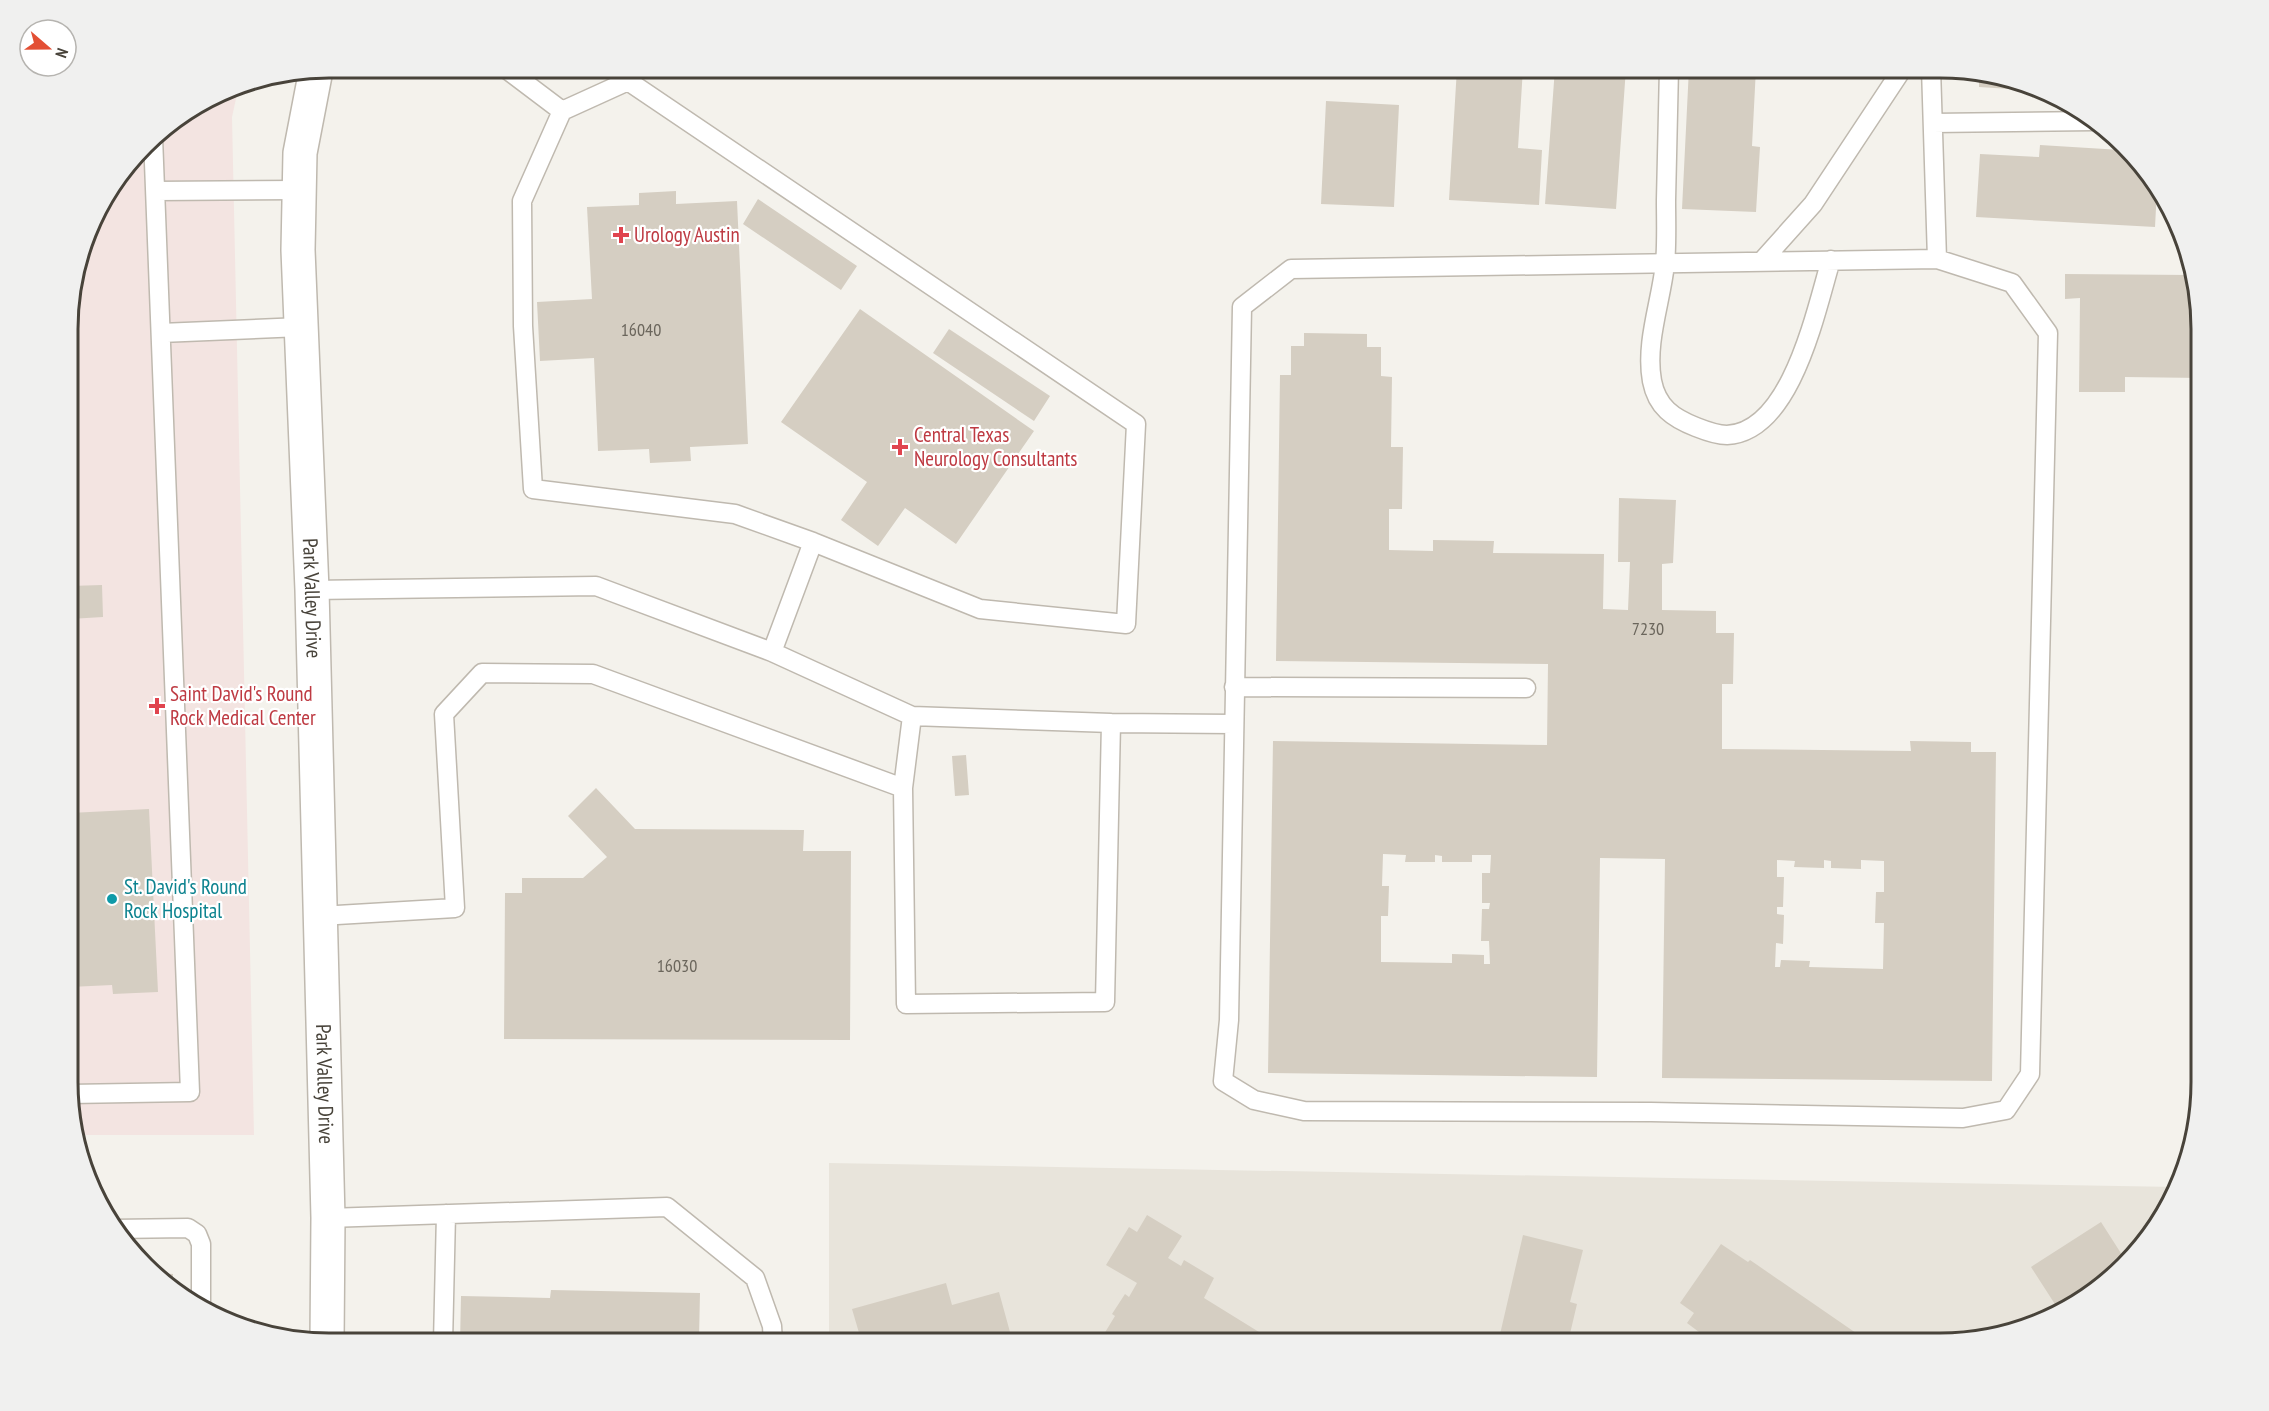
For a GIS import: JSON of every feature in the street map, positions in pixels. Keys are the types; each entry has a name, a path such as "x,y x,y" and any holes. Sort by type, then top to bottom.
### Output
{"street":[{"name":"Park Valley Drive","path":"314,79 300,153 298,250 312,590 328,1218 327,1333"}],"lane":[{"path":"518,78 562,111"},
{"path":"1669,78 1665,263 1650,361 1652,383 1659,403 1676,418 1711,432 1728,435 1746,430 1761,421 1786,390 1803,355 1831,260"},
{"path":"1762,261 1813,204 1895,78"},
{"path":"1931,78 1937,258"},
{"path":"628,81 1136,424 1126,624 980,609 813,542 735,514 533,489 523,326 522,201 562,111 628,81"},
{"path":"1933,123 2081,121"},
{"path":"79,1094 190,1092 154,150"},
{"path":"156,191 299,190"},
{"path":"1937,258 2012,283 2048,333 2030,1074 2006,1110 1963,1118 1639,1112 1304,1111 1254,1100 1222,1081 1229,1020 1242,307 1291,268 1762,261 1937,258"},
{"path":"161,333 301,327"},
{"path":"772,652 813,542"},
{"path":"312,590 596,586 772,652 912,716 1111,723 1234,724"},
{"path":"320,916 455,908 444,714 482,673 593,674 903,788"},
{"path":"1234,687 1526,688"},
{"path":"912,716 903,788 906,1004 1105,1002 1111,723"},
{"path":"328,1218 667,1207 755,1278 772,1333"},
{"path":"443,1333 446,1214"},
{"path":"126,1229 188,1228 196,1234 201,1244 201,1298"}],"shaded area":[{"name":"Saint David's Round Rock Medical Center","path":"237,96 232,117 254,1135 84,1135 78,1082 78,329 80,296 91,248 97,233 130,176 176,130 203,112"},
{"path":"829,1163 2168,1187 2139,1235 2093,1281 2066,1299 2036,1314 2021,1320 1973,1331 1940,1333 829,1333"}],"building":[{"path":"1456,78 1522,78 1518,148 1542,150 1539,205 1449,200"},
{"path":"1554,78 1625,78 1616,209 1545,204"},
{"path":"1689,78 1755,78 1752,146 1760,147 1756,212 1682,209"},
{"path":"1979,81 2013,89 1979,87"},
{"path":"1326,101 1399,105 1394,207 1321,204"},
{"path":"2040,145 2115,150 2139,176 2156,203 2155,227 1976,217 1980,154 2039,157"},
{"path":"676,191 676,204 737,201 748,444 690,447 691,461 650,463 649,449 598,451 594,358 540,361 537,302 592,299 587,207 639,205 639,193"},
{"path":"758,199 857,266 841,290 743,224"},
{"path":"2065,274 2185,275 2189,296 2191,378 2125,377 2125,392 2079,392 2080,298 2065,299"},
{"path":"860,309 1034,431 956,544 905,508 878,546 841,520 867,482 781,422"},
{"path":"949,329 1050,396 1034,421 933,353"},
{"path":"1304,333 1367,334 1367,347 1381,347 1381,376 1392,377 1391,447 1403,447 1402,509 1389,509 1389,550 1433,551 1433,540 1494,541 1493,553 1604,554 1603,609 1628,610 1630,562 1618,562 1619,498 1676,500 1673,563 1662,564 1662,610 1716,611 1716,633 1734,633 1733,684 1722,684 1722,749 1911,751 1910,741 1971,742 1971,752 1996,752 1992,1081 1662,1078 1665,859 1600,858 1597,1077 1268,1073 1273,741 1547,745 1548,664 1276,661 1280,375 1291,375 1291,346 1304,346","holes":["1383,854 1406,855 1405,862 1435,862 1435,855 1442,856 1442,862 1472,862 1472,855 1491,855 1490,873 1482,873 1482,903 1490,903 1489,909 1482,909 1481,941 1489,941 1490,964 1484,964 1484,955 1452,954 1452,963 1381,962 1381,916 1388,916 1389,886 1382,886","1777,860 1795,861 1794,867 1824,868 1824,860 1831,861 1831,868 1861,869 1861,860 1884,861 1884,892 1876,892 1875,923 1884,923 1883,969 1809,967 1810,961 1781,960 1780,967 1775,967 1776,943 1783,944 1784,915 1777,914 1777,907 1783,907 1784,877 1777,877"]},
{"path":"102,585 103,617 78,619 78,586"},
{"path":"966,755 969,795 955,796 952,756"},
{"path":"596,788 635,829 804,830 803,851 851,851 850,1040 504,1039 505,893 522,893 522,878 583,878 607,857 568,816"},
{"name":"St. David's Round Rock Hospital","path":"149,809 158,992 113,994 112,985 78,987 78,813"},
{"path":"1147,1215 1182,1236 1168,1258 1181,1266 1184,1260 1214,1278 1204,1298 1259,1333 1105,1333 1115,1316 1112,1314 1125,1294 1129,1297 1137,1283 1106,1265 1129,1227 1137,1232"},
{"path":"2101,1222 2122,1254 2093,1281 2055,1305 2031,1267"},
{"path":"1523,1235 1583,1250 1570,1302 1577,1304 1570,1333 1500,1333"},
{"path":"1721,1244 1748,1262 1750,1260 1856,1333 1700,1333 1687,1323 1694,1313 1680,1303"},
{"path":"946,1283 952,1305 999,1292 1010,1333 859,1333 852,1309"},
{"path":"551,1290 700,1293 699,1333 460,1333 461,1296 550,1298"}],"place":[{"name":"Urology Austin","path":"621,235"},
{"name":"Central Texas Neurology Consultants","path":"900,447"},
{"name":"Saint David's Round Rock Medical Center","path":"157,706"},
{"name":"St. David's Round Rock Hospital","path":"112,899"}]}
